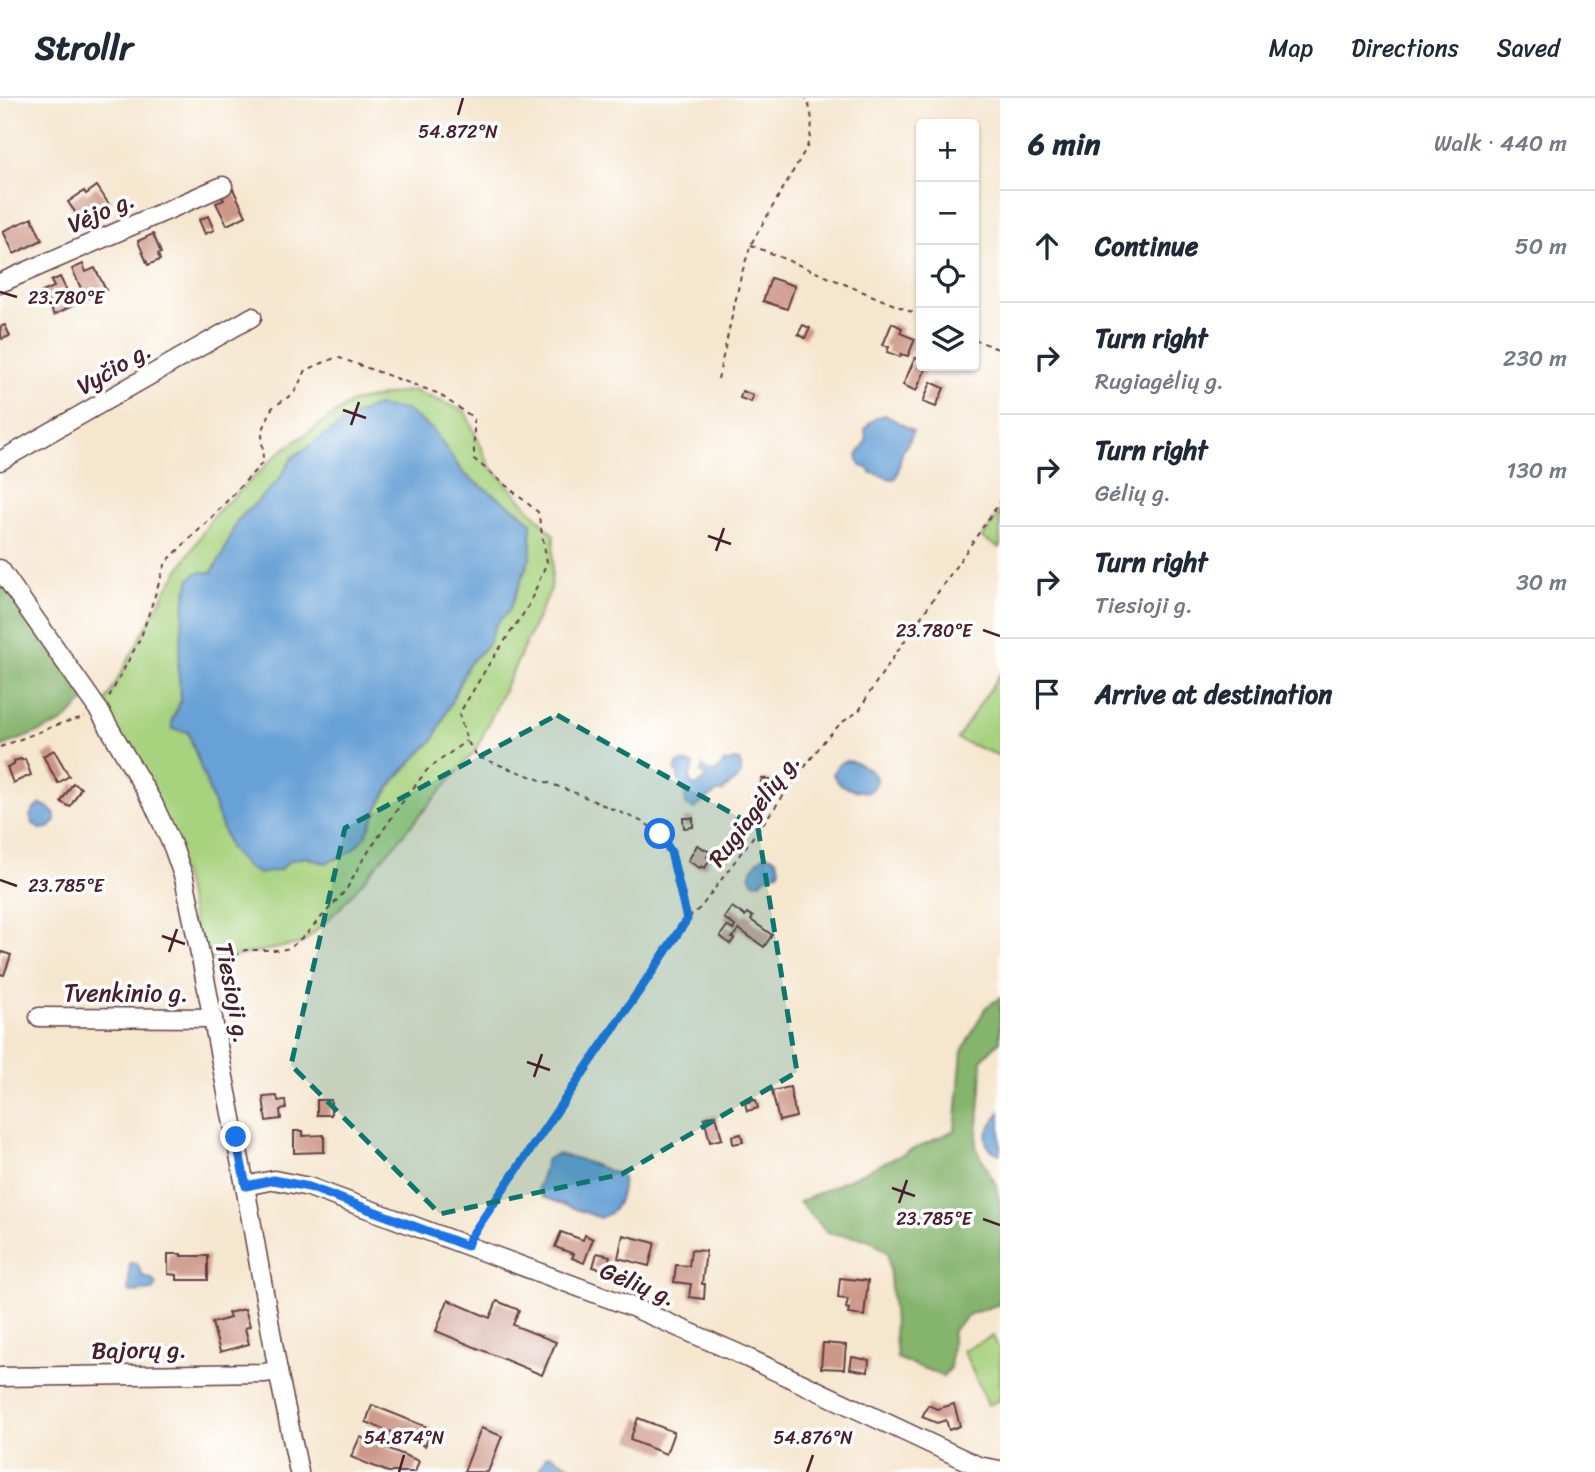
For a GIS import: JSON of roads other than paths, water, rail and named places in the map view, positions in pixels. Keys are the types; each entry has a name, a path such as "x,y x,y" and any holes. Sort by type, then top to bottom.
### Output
{"street":[{"name":"Vėjo g.","path":"0,283 223,186"},
{"name":"Vyčio g.","path":"0,461 252,317"},
{"name":"Tiesioji g.","path":"0,569 100,712 153,803 170,837 184,878 205,974 299,1472"},
{"name":"Tvenkinio g.","path":"39,1017 213,1018"},
{"name":"Gėlių g.","path":"246,1186 274,1180 309,1187 590,1291 737,1353 978,1466 1000,1470"},
{"name":"Bajorų g.","path":"0,1377 278,1371"}],"water":[{"path":"376,406 406,410 433,430 464,474 522,514 531,523 531,555 509,611 496,624 488,644 468,665 434,739 398,776 382,799 366,835 353,850 339,858 325,863 305,857 289,861 280,870 259,874 246,867 230,849 188,732 172,729 172,720 181,700 178,667 185,597 190,579 198,572 212,572 237,521 278,481 293,457 355,415"},
{"path":"886,415 913,431 901,455 895,479 871,473 868,468 860,466 857,456 866,441 865,429 874,420"},
{"path":"725,761 739,761 741,767 737,779 694,809 686,805 684,788 675,771 677,764 693,764 689,777 691,784 696,786 706,776 701,772 703,766 707,771 716,772"},
{"path":"848,761 867,768 875,776 876,781 869,792 847,788 835,779 833,774 837,766"},
{"path":"41,804 55,815 55,822 49,828 40,829 32,823 30,815"},
{"path":"765,855 775,859 780,869 761,882 753,882 750,875 752,869"},
{"path":"1000,1112 1000,1154 988,1145 986,1135"},
{"path":"557,1154 621,1175 622,1189 609,1214 600,1218 543,1197 538,1188 547,1159"},
{"path":"130,1263 137,1264 143,1276 152,1279 156,1284 154,1290 128,1291"},
{"path":"550,1455 582,1472 538,1472 546,1456"}]}
